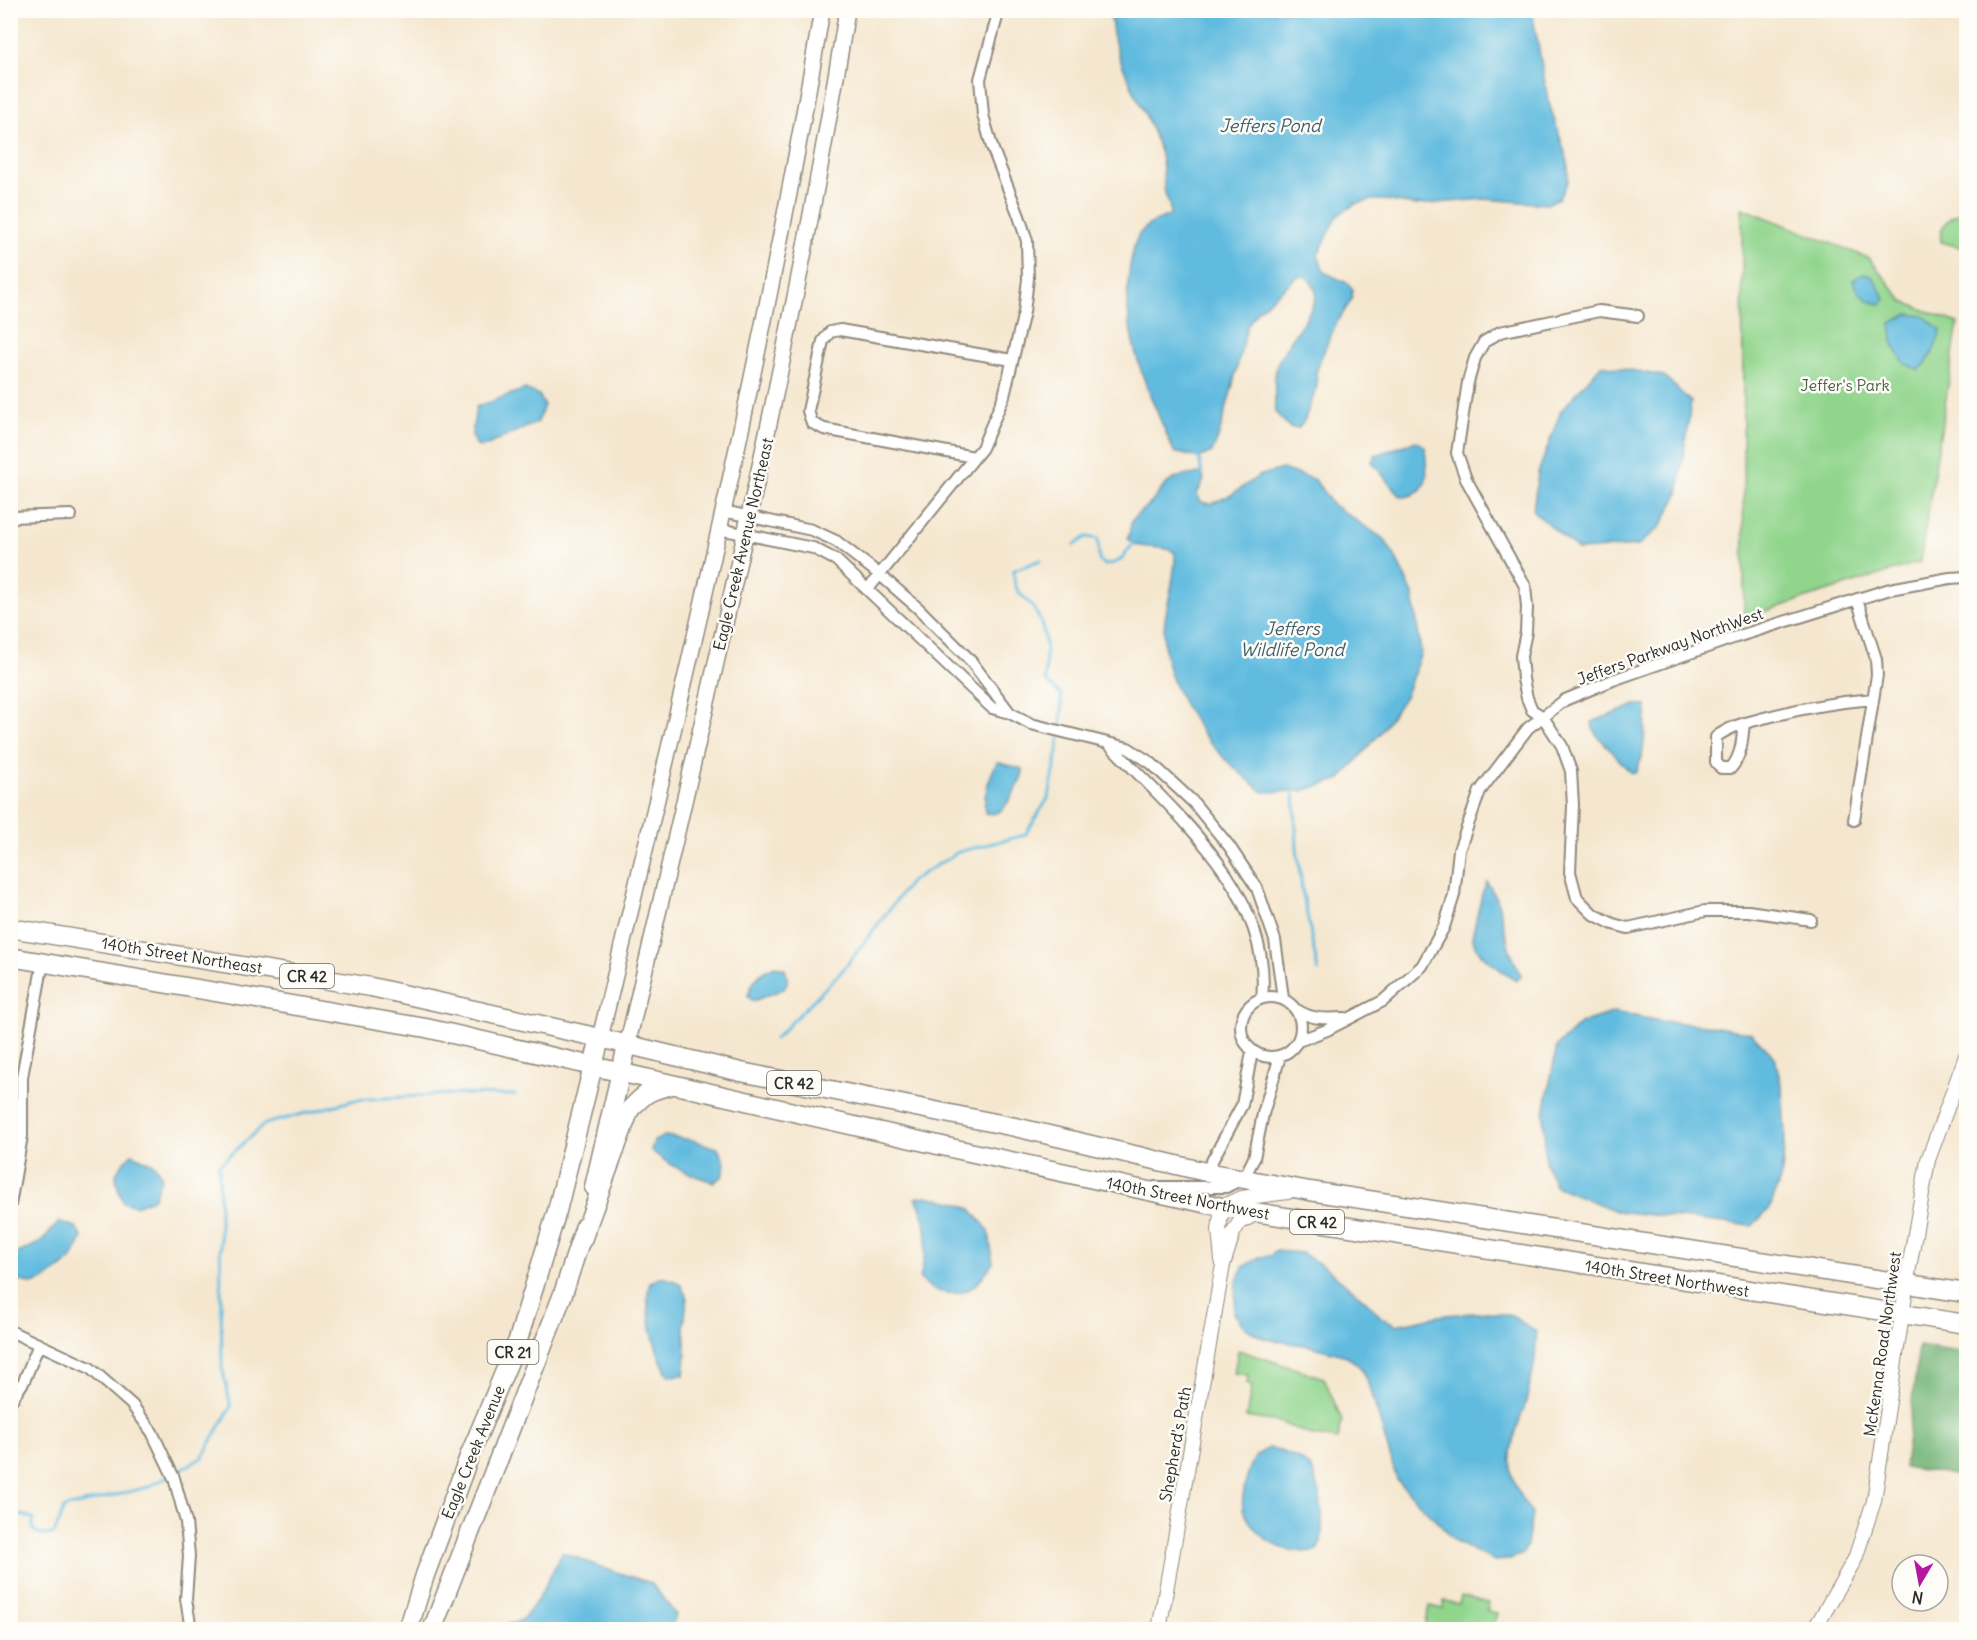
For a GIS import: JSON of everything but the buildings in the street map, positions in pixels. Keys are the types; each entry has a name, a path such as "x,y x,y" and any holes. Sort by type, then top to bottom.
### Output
{"main road":[{"name":"Eagle Creek Avenue Northeast","path":"593,1066 723,511 771,288 822,10"},
{"name":"Eagle Creek Avenue Northeast","path":"620,1073 750,516 799,285 847,10"},
{"name":"140th Street Northeast","path":"10,928 371,987 600,1038"},
{"name":"140th Street Northeast","path":"10,957 426,1028 593,1066"},
{"name":"140th Street Northwest","path":"600,1038 741,1072 1015,1128 1206,1172 1310,1191 1966,1293"},
{"name":"140th Street Northwest","path":"593,1066 1222,1207 1966,1324"},
{"name":"Eagle Creek Avenue","path":"408,1629 425,1575 466,1465 518,1340 557,1211 593,1066"},
{"name":"Eagle Creek Avenue","path":"432,1629 582,1240 620,1073"},
{"path":"582,1240 630,1109 640,1097 653,1090 674,1085"}],"street":[{"path":"868,589 981,447 1004,396 1024,312 1028,279 1027,241 992,147 983,115 981,79 999,10"},
{"path":"1638,316 1599,312 1500,332 1484,342 1475,358 1468,382 1457,453 1466,479 1525,586 1527,607 1526,632 1521,656 1522,679 1532,710 1543,717 1563,746 1571,771 1573,804 1570,872 1577,898 1593,914 1612,924 1628,928 1704,912 1748,911 1811,920"},
{"path":"974,457 824,429 812,423 808,411 823,341 830,332 840,330 1012,360"},
{"path":"723,511 784,523 836,541 918,608 970,660 1010,713"},
{"path":"10,517 71,515"},
{"path":"719,529 813,548 836,560 992,708 1010,713 1031,724 1128,748 1150,763 1193,802 1229,846 1257,888 1275,940 1283,998"},
{"name":"Jeffers Parkway NorthWest","path":"1298,1041 1383,1001 1422,966 1444,927 1454,895 1459,850 1480,791 1528,728 1565,700 1613,680 1857,599 1890,589 1966,577"},
{"path":"1854,820 1877,675 1876,659 1857,599"},
{"path":"1744,723 1799,709 1873,699"},
{"path":"1110,744 1142,775 1217,860 1240,897 1260,948 1264,979 1262,998"},
{"path":"10,1205 22,1136 22,1077 43,962"},
{"path":"1262,998 1283,998 1297,1010 1301,1020 1298,1041 1291,1051 1280,1056 1261,1056 1252,1052 1241,1036 1240,1027 1246,1009 1262,998"},
{"name":"Jeffers Parkway NorthWest","path":"1297,1010 1305,1016 1318,1019 1348,1018"},
{"path":"1206,1172 1242,1105 1251,1068 1252,1052"},
{"path":"1136,1188 1226,1187 1244,1178 1254,1158 1263,1114 1280,1056"},
{"name":"McKenna Road Northwest","path":"1814,1629 1855,1559 1874,1501 1928,1160 1966,1056"},
{"path":"1222,1207 1242,1198 1269,1193 1310,1191"},
{"name":"Shepherd's Path","path":"1222,1207 1219,1230 1223,1265"},
{"name":"Shepherd's Path","path":"1159,1629 1223,1265 1233,1233 1239,1223 1257,1213"},
{"path":"10,1331 90,1368 132,1405 152,1432 174,1478 186,1522 189,1556 186,1599 191,1629"},
{"path":"10,1402 24,1381 39,1344"}],"green space":[{"name":"Jeffer's Park","path":"1742,208 1869,258 1904,302 1958,323 1920,562 1744,618"},
{"path":"1966,211 1966,246 1959,247 1941,242 1942,230 1947,221"},
{"path":"1919,1346 1966,1353 1966,1477 1904,1467"},
{"path":"1238,1350 1324,1378 1342,1420 1338,1440 1313,1436 1279,1422 1246,1417 1252,1385 1247,1384 1248,1375 1234,1373"},
{"path":"1461,1596 1489,1603 1487,1611 1497,1613 1494,1629 1425,1629 1429,1606 1443,1609 1444,1601 1459,1604"}],"water":[{"name":"Jeffers Pond","path":"1111,11 1532,11 1548,100 1568,162 1568,181 1559,198 1547,204 1484,199 1414,205 1370,200 1357,203 1338,215 1318,255 1324,272 1347,283 1352,288 1352,299 1336,324 1321,358 1316,373 1317,386 1305,419 1299,428 1290,428 1275,412 1275,383 1280,358 1312,307 1315,298 1316,292 1306,276 1297,277 1257,311 1247,326 1232,388 1212,452 1199,458 1174,452 1145,382 1128,312 1128,287 1132,257 1138,237 1148,226 1170,215 1170,209 1165,193 1161,155 1117,49 1112,30"},
{"path":"1863,274 1872,276 1885,299 1881,304 1867,299 1858,289 1853,280"},
{"path":"1908,314 1923,316 1941,330 1930,357 1919,370 1905,364 1894,347 1891,323"},
{"path":"1601,365 1664,376 1691,402 1678,494 1661,526 1638,546 1578,550 1533,511 1538,473 1561,411"},
{"path":"525,389 539,395 544,405 538,422 483,447 477,446 472,435 476,407"},
{"path":"1416,441 1425,447 1426,478 1420,490 1405,497 1399,495 1372,462 1375,455"},
{"name":"Jeffers Wildlife Pond","path":"1282,469 1315,480 1332,504 1384,539 1395,556 1413,594 1421,653 1406,695 1381,732 1341,779 1302,791 1263,792 1214,747 1185,706 1171,674 1166,659 1164,632 1175,553 1163,548 1139,546 1127,539 1134,518 1152,502 1166,484 1174,479 1202,472 1204,480 1197,494 1201,502 1211,504 1231,495 1259,476"},
{"path":"1636,705 1647,706 1643,752 1637,771 1631,773 1596,734 1592,722"},
{"path":"997,762 1023,769 1023,773 1002,809 996,814 985,813 987,786"},
{"path":"1487,882 1497,899 1510,951 1521,976 1517,981 1484,957 1474,944 1472,937"},
{"path":"775,966 785,969 788,980 784,989 753,1001 748,996 754,981"},
{"path":"1614,1012 1660,1021 1706,1025 1751,1033 1775,1057 1782,1090 1785,1134 1782,1173 1770,1208 1752,1226 1616,1211 1555,1186 1545,1162 1544,1113 1557,1046 1581,1023"},
{"path":"665,1136 692,1140 718,1148 725,1164 722,1177 714,1182 706,1180 681,1169 651,1150 654,1141"},
{"path":"132,1154 154,1164 162,1177 153,1199 135,1206 123,1202 116,1180 120,1166"},
{"path":"927,1196 971,1209 989,1231 993,1263 975,1285 964,1292 949,1293 936,1290 920,1279 927,1238 924,1219 916,1198"},
{"path":"59,1222 76,1227 82,1238 71,1260 44,1280 32,1284 14,1279 11,1275 12,1256 41,1242"},
{"path":"1276,1251 1302,1253 1325,1267 1365,1300 1381,1317 1396,1325 1444,1315 1489,1312 1512,1316 1536,1332 1532,1375 1513,1443 1511,1460 1516,1487 1532,1514 1527,1545 1523,1554 1508,1560 1494,1561 1456,1542 1397,1480 1372,1394 1361,1368 1347,1356 1310,1346 1265,1339 1245,1328 1234,1313 1236,1283 1243,1267 1259,1257 1270,1256"},
{"path":"663,1277 680,1283 687,1298 684,1327 686,1356 684,1375 669,1376 659,1356 649,1317 650,1282"},
{"path":"1269,1448 1298,1458 1311,1469 1315,1476 1322,1510 1322,1534 1317,1550 1294,1551 1274,1544 1257,1531 1244,1512 1244,1492 1251,1466 1257,1455"},
{"path":"562,1552 651,1583 676,1615 671,1629 481,1629 512,1624 523,1618 542,1591"}],"waterway":[{"path":"1196,456 1199,458 1202,472 1200,474"},
{"path":"1074,545 1086,537 1098,539 1099,560 1105,565 1118,562 1136,542"},
{"path":"775,1039 842,971 911,881 958,852 1025,835 1049,797 1058,751 1061,695 1045,680 1045,646 1041,622 1033,607 1018,591 1014,579 1014,570 1041,560"},
{"path":"1294,791 1302,889 1318,971"},
{"path":"10,1521 21,1515 33,1518 33,1530 42,1535 54,1534 64,1508 148,1487 202,1458 231,1407 222,1367 219,1165 265,1124 355,1100 450,1094 515,1095"}]}
